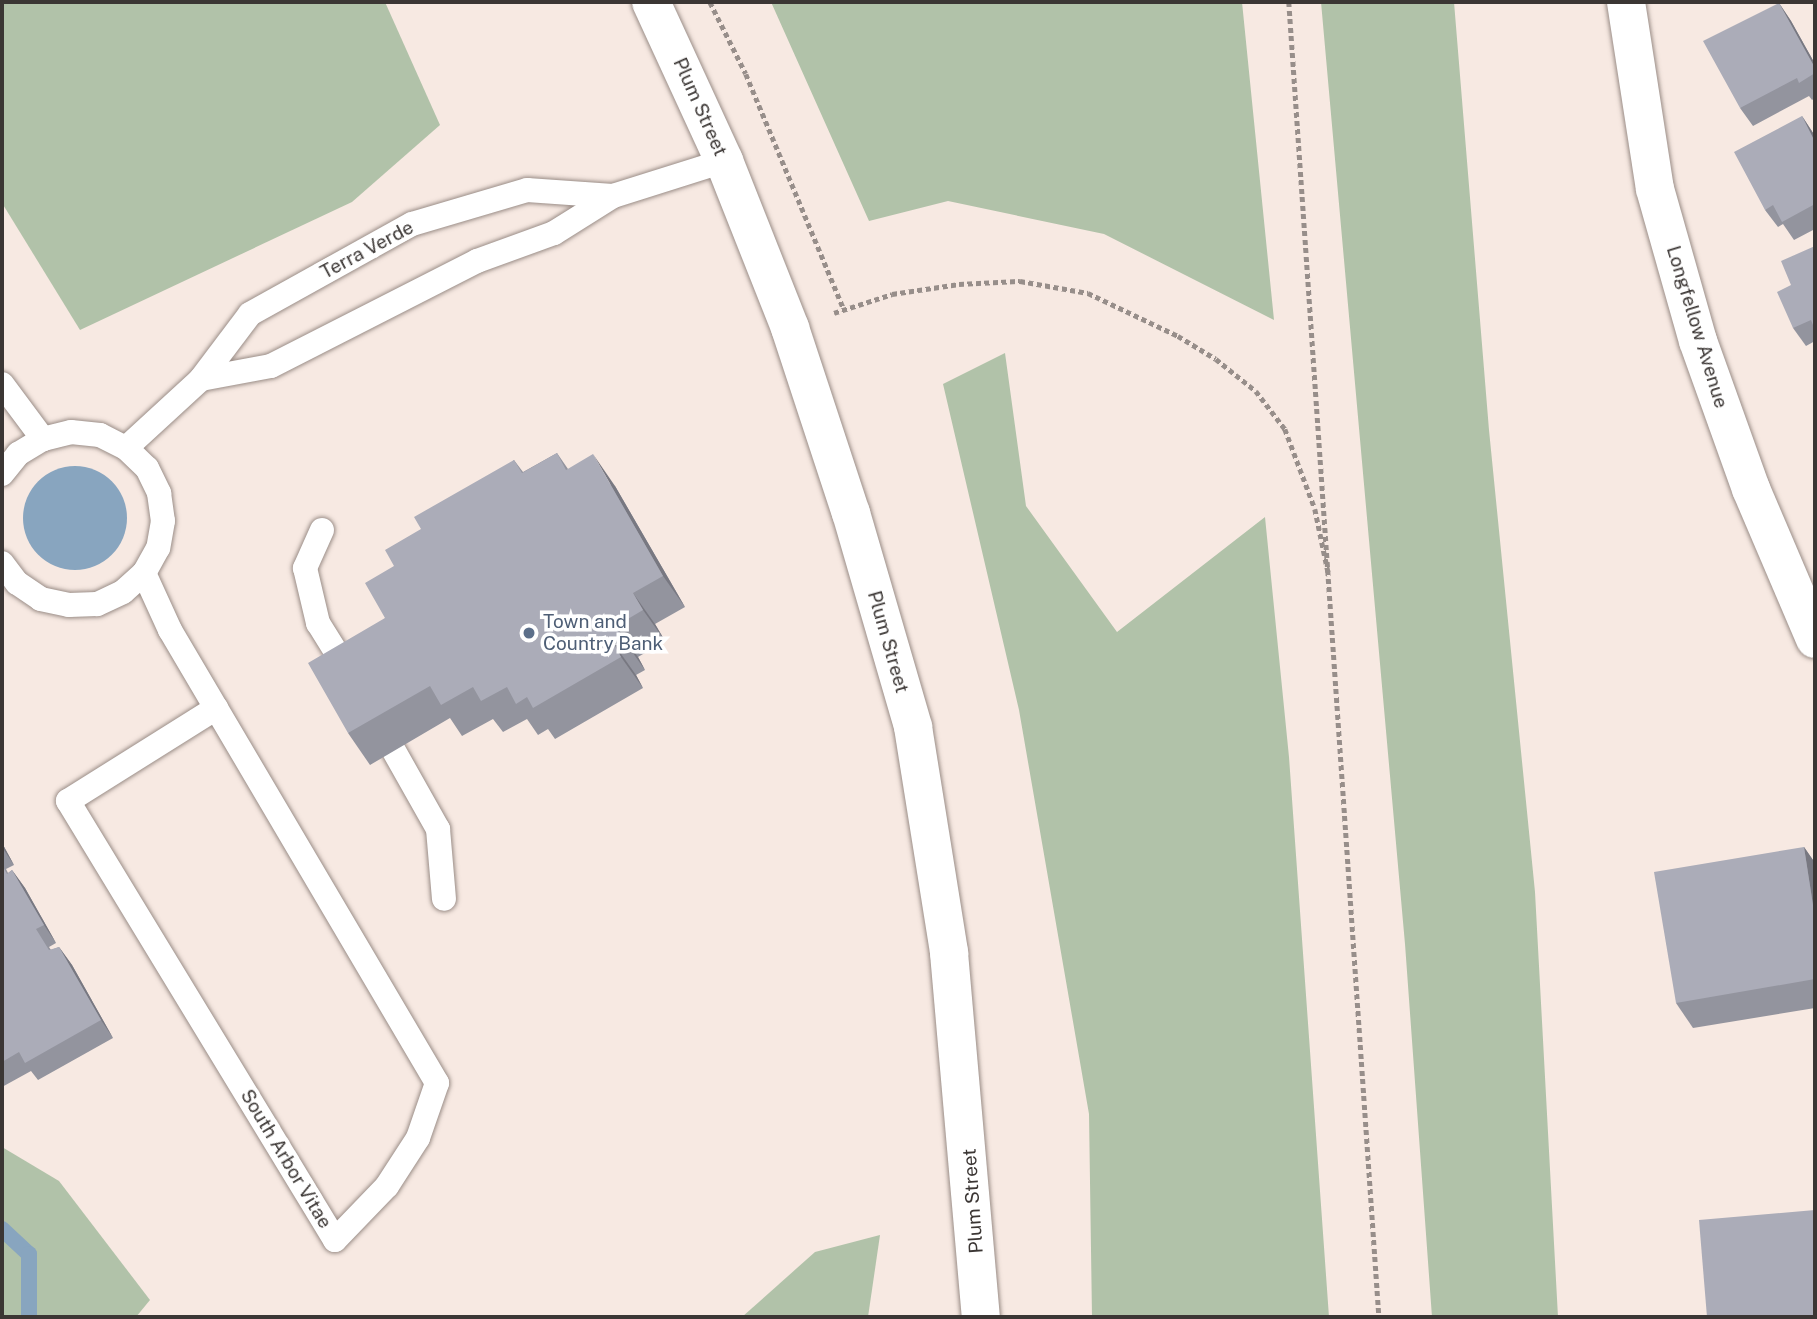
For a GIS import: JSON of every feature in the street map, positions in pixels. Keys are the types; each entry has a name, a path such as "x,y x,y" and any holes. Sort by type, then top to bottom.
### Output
{"main road":[{"name":"Plum Street","path":"651,2 724,161 790,328 851,513 913,727 949,953 981,1317"},
{"name":"Longfellow Avenue","path":"1628,3 1656,188 1699,341 1751,489 1815,639"}],"lane":[{"name":"Terra Verde","path":"201,379 271,366 477,261 554,233 613,196 724,161"},
{"name":"Terra Verde","path":"126,448 201,379 250,314 412,224 527,190 613,196"},
{"path":"2,384 43,439"},
{"path":"2,474 18,454 43,439 71,432 100,435 126,448 147,468 159,493 163,521 158,548 144,573 123,592 97,604 69,605 41,599 18,583 2,564"},
{"path":"322,530 305,568 318,623 354,680"},
{"name":"South Arbor Vitae","path":"144,573 170,630 216,708 437,1083 418,1138 387,1186 335,1240 68,801 216,708"},
{"path":"394,751 438,829 444,899"}],"path":[{"path":"710,2 746,74 844,310"},
{"path":"1289,2 1333,598 1379,1317"},
{"path":"790,328 892,294 959,284 1020,281 1088,293 1178,336 1216,359 1255,391 1285,429 1315,509 1333,598"}],"green space":[{"path":"2,2 385,2 440,125 352,202 80,330 2,203"},
{"path":"771,2 1242,2 1274,320 1104,234 948,201 869,221"},
{"path":"1321,2 1454,2 1489,430 1535,892 1558,1317 1432,1317 1405,944"},
{"path":"1005,353 1026,506 1117,632 1265,517 1289,757 1329,1317 1092,1317 1089,1114 1019,710 943,384"},
{"path":"2,1147 59,1181 150,1300 136,1317 2,1317"},
{"path":"880,1235 868,1317 742,1317 815,1252"}],"water":[{"path":"75,466 95,470 118,489 123,498 127,518 123,538 104,561 95,566 75,570 55,566 32,547 27,538 23,518 27,498 46,475 55,470"}],"building":[{"path":"1779,3 1815,68 1815,73 1799,83 1797,78 1740,108 1703,41"},
{"path":"1802,116 1815,142 1815,204 1782,222 1773,205 1765,210 1734,152"},
{"path":"1815,246 1815,330 1811,320 1793,328 1777,292 1791,285 1781,261"},
{"name":"Town and Country Bank","path":"557,453 566,470 593,454 663,576 633,593 643,610 616,626 623,639 614,644 621,657 533,708 527,697 516,704 507,687 481,701 473,687 441,705 430,686 348,733 308,663 385,618 365,583 394,566 385,550 421,529 414,517 514,460 522,473"},
{"path":"1804,847 1815,918 1815,979 1676,1003 1654,872"},
{"path":"2,865 7,874 12,870 44,925 36,929 49,950 59,947 101,1020 25,1063 19,1052 2,1062"},
{"path":"1815,1210 1815,1317 1707,1317 1699,1220"}],"waterway":[{"path":"2,1229 29,1254 29,1317"}],"place":[{"name":"Town and Country Bank","path":"529,633"}]}
